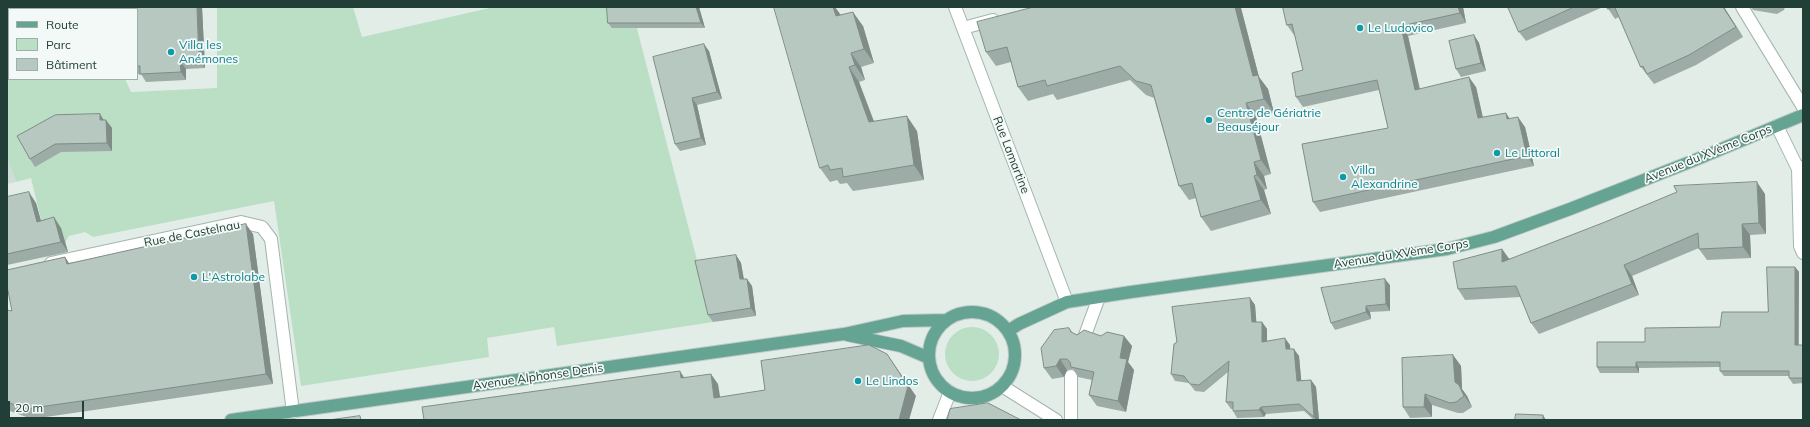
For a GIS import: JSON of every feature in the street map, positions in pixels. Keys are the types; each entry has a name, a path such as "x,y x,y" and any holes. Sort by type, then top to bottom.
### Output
{"main road":[{"name":"Avenue du XVème Corps","path":"1008,331 1019,324 1067,302 1452,248 1494,237 1688,163 1803,115"},
{"path":"972,312 986,314 998,321 1008,331 1014,345 1015,360 1011,374 1002,386 990,394 977,398 963,397 950,392 939,382 932,370 929,358 930,343 936,330 946,320 958,314 972,312"},
{"name":"Avenue Alphonse Denis","path":"232,420 844,334 903,322 946,320"},
{"name":"Avenue Alphonse Denis","path":"844,334 901,346 929,358"}],"street":[{"name":"Rue Lamartine","path":"955,7 1067,302"},
{"path":"1742,7 1803,107"},
{"path":"963,28 1007,16"},
{"path":"1777,126 1801,168 1800,246 1803,253"},
{"name":"Rue de Castelnau","path":"38,266 241,222 262,227 271,239 293,412"},
{"path":"1084,338 1099,297"},
{"path":"1071,376 1071,420"},
{"path":"1002,386 1056,420"},
{"path":"939,420 950,392"}],"shaded area":[{"path":"7,158 16,182 7,184"}],"green space":[{"path":"7,7 90,8 8,8 8,80 125,80 131,92 217,88 217,7 353,7 362,37 494,7 612,7 634,17 713,322 557,346 554,327 487,338 489,357 301,386 274,201 93,237 85,232 69,236 65,243 61,228 44,232 31,178 16,182 7,158"},
{"path":"972,327 982,329 991,335 997,344 999,354 997,364 991,373 982,379 972,381 962,379 953,373 947,364 945,354 947,344 953,335 962,329"}],"building":[{"name":"Villa les Anémones","path":"197,7 199,60 180,61 181,72 140,74 140,66 138,66 138,8 131,8"},
{"path":"607,7 696,7 701,23 608,23"},
{"path":"774,7 833,7 836,16 853,12 864,49 851,53 855,65 849,67 869,122 907,116 914,165 843,177 842,168 830,170 828,165 820,168"},
{"name":"Centre de Gériatrie Beauséjour","path":"1034,7 1235,7 1253,76 1258,75 1264,99 1246,103 1261,160 1254,162 1257,175 1254,176 1261,200 1201,217 1192,183 1179,186 1151,85 1136,81 1120,66 1047,86 1045,80 1018,87 1007,47 986,52 977,22"},
{"path":"1283,7 1458,7 1460,13 1401,26 1415,90 1469,77 1478,118 1506,113 1507,119 1518,117 1527,156 1313,202 1302,144 1388,128 1377,80 1296,97 1292,73 1303,70 1292,24 1287,25"},
{"path":"1508,7 1574,7 1519,32"},
{"path":"1615,7 1723,7 1736,27 1689,55 1647,74 1643,66 1641,67"},
{"path":"1474,35 1481,63 1456,69 1449,41"},
{"path":"704,44 717,92 692,98 701,138 675,144 653,57"},
{"path":"100,114 100,120 106,120 107,143 55,144 30,159 17,136 55,115"},
{"path":"1757,182 1759,223 1742,224 1743,247 1699,249 1698,233 1624,265 1632,284 1531,323 1516,286 1458,289 1453,262 1502,249 1502,262 1677,192 1674,186"},
{"path":"29,192 37,222 54,217 61,242 7,254 7,197"},
{"path":"246,224 266,374 26,409 7,402 7,310 12,311 7,286 7,270 65,257 67,264 227,230 226,228"},
{"path":"736,255 740,279 747,279 751,308 708,315 695,261"},
{"path":"1767,267 1795,267 1795,345 1803,345 1803,378 1789,378 1789,371 1720,371 1720,362 1636,362 1636,367 1597,367 1597,342 1645,342 1645,328 1720,327 1722,312 1768,312"},
{"path":"1385,279 1386,304 1366,306 1366,312 1331,323 1321,288"},
{"path":"1250,298 1252,322 1262,322 1262,342 1285,338 1286,349 1294,349 1297,381 1311,380 1314,417 1299,404 1261,407 1259,410 1233,411 1233,402 1226,402 1229,361 1199,385 1190,384 1184,376 1171,374 1174,344 1177,342 1172,307"},
{"path":"1069,328 1071,332 1077,335 1084,330 1101,336 1107,332 1124,336 1120,358 1127,359 1118,401 1089,395 1094,372 1071,367 1070,362 1067,359 1060,359 1056,366 1044,368 1041,348 1054,330"},
{"path":"869,345 887,354 908,386 899,420 424,420 422,407 680,371 681,378 711,374 714,398 765,390 761,361"},
{"path":"1453,355 1455,382 1459,385 1464,396 1456,402 1450,403 1425,394 1424,407 1403,407 1402,358"},
{"path":"988,403 1021,420 947,420 950,409"},
{"path":"1516,414 1543,415 1543,420 1515,420"},
{"path":"360,416 361,420 329,420"}],"place":[{"name":"Le Ludovico","path":"1360,28"},
{"name":"Villa les Anémones","path":"171,52"},
{"name":"Centre de Gériatrie Beauséjour","path":"1209,120"},
{"name":"Le Littoral","path":"1497,153"},
{"name":"Villa Alexandrine","path":"1343,177"},
{"name":"L'Astrolabe","path":"194,277"},
{"name":"Le Lindos","path":"858,381"}]}
